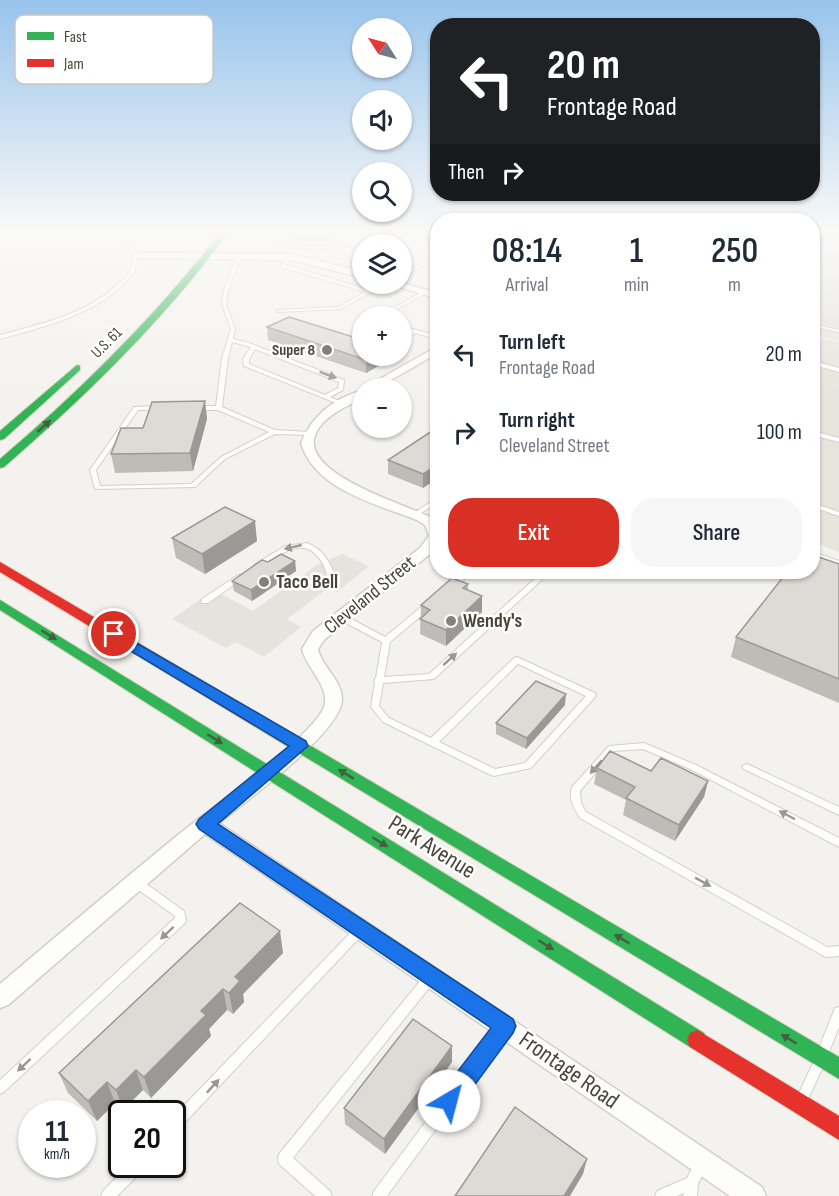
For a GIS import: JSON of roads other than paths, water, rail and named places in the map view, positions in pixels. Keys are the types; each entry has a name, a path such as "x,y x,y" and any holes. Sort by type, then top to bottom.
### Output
{"main road":[{"name":"U.S. 61","path":"0,465 136,338 179,289"},
{"name":"U.S. 61","path":"0,437 91,355"},
{"name":"Park Avenue","path":"0,567 839,1069"},
{"name":"Park Avenue","path":"0,604 839,1129"}],"street":[{"path":"414,289 430,293"},
{"path":"387,378 430,354"},
{"path":"309,434 321,418 352,399"},
{"name":"Cleveland Street","path":"309,434 307,442 310,458 321,470 339,482 416,514 430,522"},
{"name":"Cleveland Street","path":"0,998 300,746 329,716 334,704 333,693 312,662 310,649 319,635 425,551 430,544"},
{"name":"Frontage Road","path":"205,824 753,1196"}],"lane":[{"path":"0,337 61,319 105,297 115,289"},
{"path":"219,408 225,358 233,329 224,304 226,289"},
{"path":"400,306 426,292"},
{"path":"279,310 339,308 366,294"},
{"path":"832,329 839,325"},
{"path":"820,326 839,331"},
{"path":"412,330 430,335"},
{"path":"412,333 416,331"},
{"path":"230,340 342,381 340,389 325,397"},
{"path":"254,347 246,359 246,365 343,404"},
{"path":"820,365 839,370"},
{"path":"172,408 136,408 93,470 97,488 193,486 223,458 274,432"},
{"path":"184,408 219,408 274,432 309,434"},
{"path":"820,435 839,441"},
{"path":"416,514 430,504"},
{"path":"820,507 839,514"},
{"path":"205,601 276,553 296,546 307,545 320,554 332,578"},
{"path":"820,556 839,563"},
{"path":"441,595 460,579"},
{"path":"378,680 431,676 539,579"},
{"path":"432,602 386,641 375,707 386,720 494,773 528,766 592,694 517,660 432,742"},
{"path":"341,617 386,641"},
{"path":"839,843 693,766 645,747 612,748 575,790 576,802 583,815 826,952 839,951"},
{"path":"747,767 839,811"},
{"path":"0,1088 181,920 180,914 136,882"},
{"path":"186,1113 360,929"},
{"path":"325,1196 284,1159 431,976"},
{"path":"800,1105 839,1012"},
{"path":"379,1196 505,1026"},
{"path":"662,1196 691,1190 703,1162"},
{"path":"108,1196 125,1178"}],"place":[{"name":"Super 8","path":"327,350"},
{"name":"Taco Bell","path":"264,582"},
{"name":"Wendy's","path":"451,621"}]}
